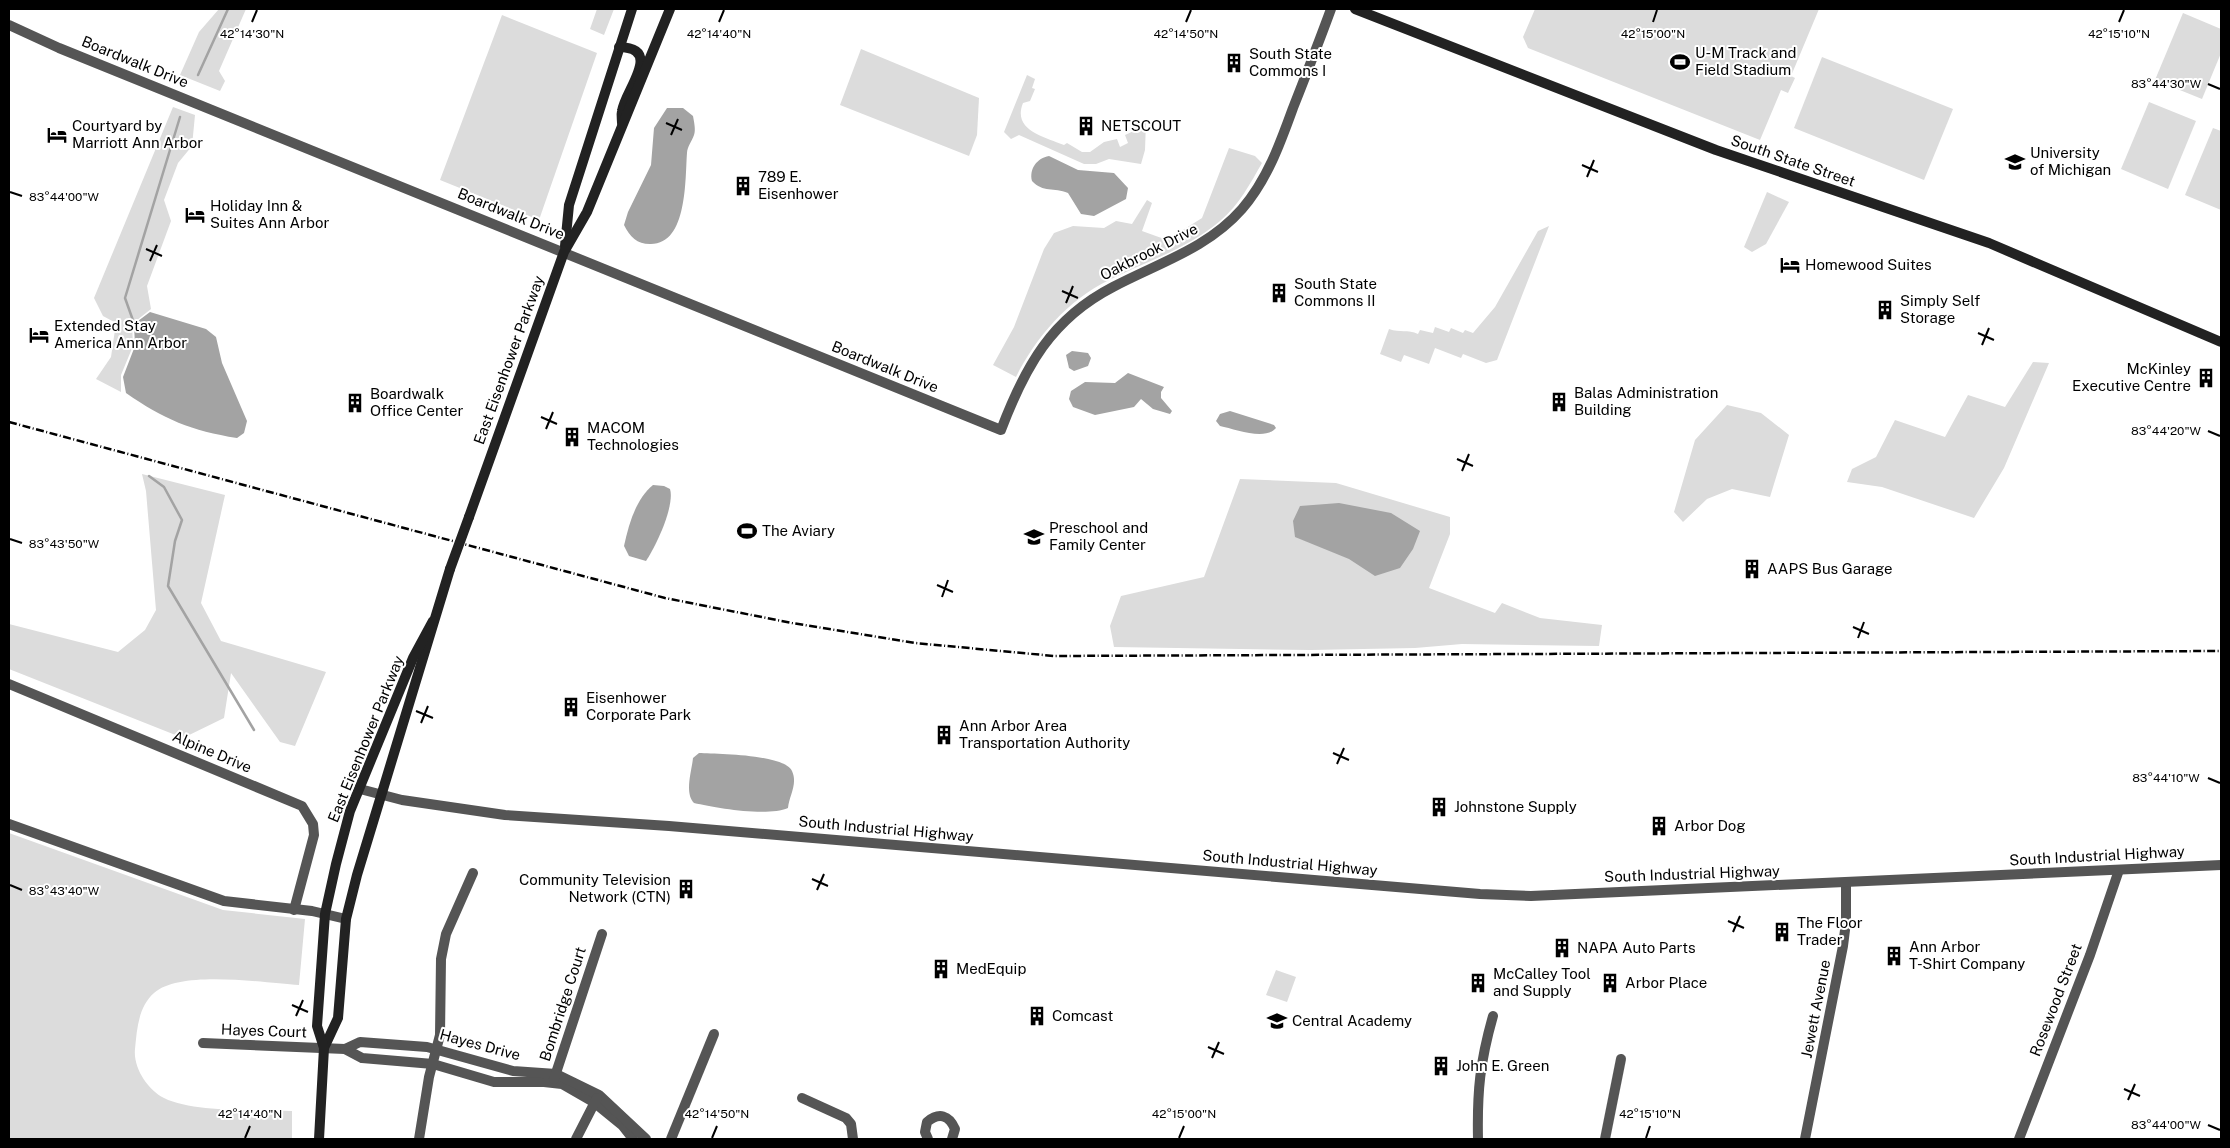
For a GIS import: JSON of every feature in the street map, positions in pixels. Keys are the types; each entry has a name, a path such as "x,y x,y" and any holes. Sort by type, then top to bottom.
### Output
{"main road":[{"name":"East Eisenhower Parkway","path":"564,252 569,204 632,9"},
{"name":"East Eisenhower Parkway","path":"324,1048 338,1018 346,919 381,795 424,660 433,621 450,569 564,252 587,212 670,9"},
{"name":"South State Street","path":"1355,9 1716,150 1989,243 2221,342"},
{"path":"619,47 634,49 640,56 641,62 622,110 622,129"},
{"name":"East Eisenhower Parkway","path":"319,1139 324,1048 318,1026 325,914 350,811 414,658 433,621"}],"street":[{"name":"Oakbrook Drive","path":"1001,430 1027,368 1045,342 1068,317 1089,300 1113,287 1193,250 1218,232 1242,209 1262,181 1274,157 1331,9"},
{"name":"Boardwalk Drive","path":"9,25 59,48 1001,430"},
{"name":"Alpine Drive","path":"9,684 302,806 313,824 314,835 294,910"},
{"name":"South Industrial Highway","path":"360,789 381,795 505,815 696,828 1480,894 1530,896 2221,865"},
{"path":"9,824 224,901 325,914 346,919"},
{"name":"Rosewood Street","path":"2019,1139 2090,955 2119,870"},
{"path":"419,1139 440,1035 441,959 446,934 473,873"},
{"name":"Jewett Avenue","path":"1806,1139 1843,946 1846,922 1846,883"},
{"name":"Bombridge Court","path":"555,1078 602,934"},
{"path":"1478,1139 1477,1094 1482,1054 1493,1016"},
{"path":"671,1139 714,1034"},
{"name":"Hayes Drive","path":"345,1049 360,1042 437,1048 512,1071 555,1078 597,1099 646,1139"},
{"name":"Hayes Court","path":"203,1043 324,1048"},
{"name":"Hayes Drive","path":"324,1048 345,1049 362,1058 433,1064 494,1082 555,1078"},
{"path":"1605,1139 1621,1059"},
{"path":"802,1098 846,1118 851,1124 853,1139"},
{"path":"576,1139 597,1099"},
{"name":"Hayes Drive","path":"597,1099 633,1139"},
{"path":"928,1139 925,1132 927,1122 935,1116 944,1116 952,1120 955,1129 952,1139"}],"shaded area":[{"path":"219,9 246,9 219,71 225,81 220,91 180,75 199,32"},
{"path":"597,9 614,9 604,35 590,29"},
{"name":"U-M Track and Field Stadium","path":"1535,9 1819,9 1791,76 1795,78 1788,93 1781,90 1760,140 1528,48 1523,37"},
{"path":"2183,13 2221,29 2221,53 2202,99 2155,80"},
{"path":"502,15 597,53 539,220 440,180"},
{"path":"861,49 979,98 977,135 969,156 840,105"},
{"path":"1822,57 1953,109 1924,180 1794,128"},
{"path":"1027,75 1035,79 1032,88 1035,89 1030,101 1023,103 1021,112 1022,120 1032,131 1064,145 1067,143 1082,152 1090,152 1104,142 1117,139 1120,147 1128,143 1125,135 1138,129 1140,124 1146,122 1145,150 1141,164 1109,159 1096,164 1084,164 1019,135 1011,139 1004,132"},
{"path":"2149,102 2196,121 2168,189 2121,169"},
{"path":"173,107 195,115 192,146 178,163 164,200 171,221 147,286 151,309 132,324 133,346 121,375 121,392 96,379 111,357 116,323 103,316 94,298"},
{"path":"667,108 683,108 693,116 695,133 687,151 684,193 678,222 672,234 662,241 645,244 634,239 624,225 628,212 651,165 654,128"},
{"path":"2213,128 2221,131 2221,210 2185,195"},
{"path":"1229,148 1255,156 1262,163 1227,215 1207,231 1180,247 1109,280 1080,298 1043,334 1016,377 993,365 1014,327 1044,249 1054,233 1073,226 1104,228 1116,221 1132,224 1147,200 1152,203 1142,231 1167,240 1202,218"},
{"path":"1049,156 1078,170 1114,173 1128,188 1126,199 1094,216 1081,214 1068,193 1040,187 1032,181 1031,177 1035,165 1041,159"},
{"path":"1767,192 1789,202 1766,244 1752,252 1744,247"},
{"path":"1549,226 1497,360 1486,363 1463,354 1461,358 1435,348 1429,364 1404,355 1401,362 1380,354 1389,329 1418,334 1420,330 1433,333 1435,327 1449,332 1451,328 1463,333 1465,330 1473,333 1495,307 1538,231"},
{"path":"150,312 206,329 216,337 222,363 247,421 244,433 237,438 192,428 166,417 126,393 123,377 135,346 134,324"},
{"path":"1072,351 1088,353 1091,358 1088,366 1074,371 1069,368 1066,355"},
{"path":"2033,362 2049,363 2004,468 1974,518 1882,487 1847,482 1852,469 1876,457 1895,420 1945,437 1968,395 2005,407"},
{"path":"1128,373 1164,387 1161,392 1161,398 1172,411 1170,414 1153,409 1141,399 1134,407 1095,415 1073,407 1069,399 1071,391 1085,382 1115,383"},
{"path":"1727,405 1761,413 1789,435 1770,497 1732,489 1707,499 1683,522 1674,512 1695,440"},
{"path":"1230,411 1274,425 1276,428 1265,434 1257,434 1220,426 1216,421 1220,414"},
{"path":"142,474 225,495 201,603 221,641 326,672 295,746 280,742 231,673 224,718 183,738 9,669 9,624 118,652 145,630 156,610 146,491"},
{"path":"1240,479 1336,483 1450,517 1450,534 1429,588 1495,613 1502,603 1540,618 1602,625 1599,646 1462,644 1415,648 1311,650 1114,647 1110,626 1121,596 1204,577"},
{"path":"653,485 664,486 670,489 671,496 664,526 646,561 629,556 624,546 631,520 638,504"},
{"path":"1339,503 1391,513 1420,531 1413,549 1400,568 1375,576 1349,559 1295,537 1293,521 1300,506"},
{"path":"699,753 764,758 786,765 794,776 793,790 788,808 779,811 755,812 694,803 689,793 689,781 693,758"},
{"path":"9,833 223,910 305,919 299,985 245,980 202,979 183,981 166,986 154,993 141,1012 135,1049 136,1064 143,1078 152,1090 164,1098 177,1103 208,1108 292,1111 292,1139 9,1139"},
{"path":"1276,970 1296,977 1287,1002 1266,995"}],"waterway":[{"path":"198,75 228,9"},
{"path":"135,326 125,298 180,117"},
{"path":"149,476 164,487 182,520 175,541 168,586 254,730"}],"railway":[{"path":"9,422 665,598 792,623 915,643 1054,656 2221,651"}],"place":[{"name":"U-M Track and Field Stadium","path":"1680,62"},
{"name":"South State Commons I","path":"1234,63"},
{"name":"NETSCOUT","path":"1086,126"},
{"name":"Courtyard by Marriott Ann Arbor","path":"57,135"},
{"name":"University of Michigan","path":"2015,162"},
{"name":"789 E. Eisenhower","path":"743,186"},
{"name":"Holiday Inn & Suites Ann Arbor","path":"195,215"},
{"name":"Homewood Suites","path":"1790,265"},
{"name":"South State Commons II","path":"1279,293"},
{"name":"Simply Self Storage","path":"1885,310"},
{"name":"Extended Stay America Ann Arbor","path":"39,335"},
{"name":"McKinley Executive Centre","path":"2206,378"},
{"name":"Balas Administration Building","path":"1559,402"},
{"name":"Boardwalk Office Center","path":"355,403"},
{"name":"MACOM Technologies","path":"572,437"},
{"name":"The Aviary","path":"747,531"},
{"name":"Preschool and Family Center","path":"1034,537"},
{"name":"AAPS Bus Garage","path":"1752,569"},
{"name":"Eisenhower Corporate Park","path":"571,707"},
{"name":"Ann Arbor Area Transportation Authority","path":"944,735"},
{"name":"Johnstone Supply","path":"1439,807"},
{"name":"Arbor Dog","path":"1659,826"},
{"name":"Community Television Network (CTN)","path":"686,889"},
{"name":"The Floor Trader","path":"1782,932"},
{"name":"NAPA Auto Parts","path":"1562,948"},
{"name":"Ann Arbor T-Shirt Company","path":"1894,956"},
{"name":"MedEquip","path":"941,969"},
{"name":"McCalley Tool and Supply","path":"1478,983"},
{"name":"Arbor Place","path":"1610,983"},
{"name":"Comcast","path":"1037,1016"},
{"name":"Central Academy","path":"1277,1021"},
{"name":"John E. Green","path":"1441,1066"}]}
